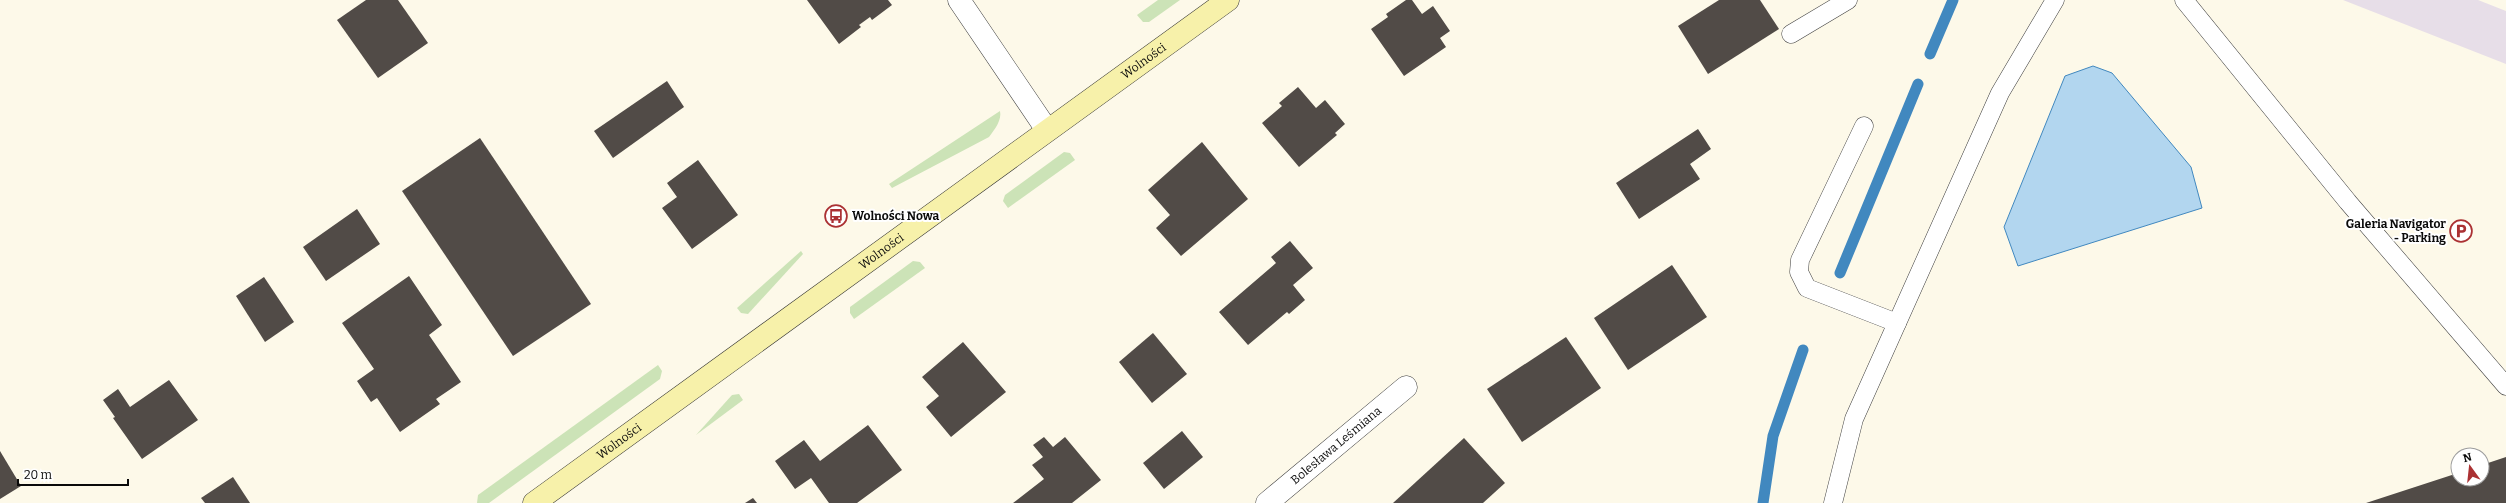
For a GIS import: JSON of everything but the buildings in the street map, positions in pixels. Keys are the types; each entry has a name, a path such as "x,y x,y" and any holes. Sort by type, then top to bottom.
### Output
{"main road":[{"name":"Wolności","path":"534,503 1228,0"}],"street":[{"path":"959,0 1047,130"},
{"name":"Bolesława Leśmiana","path":"1267,503 1406,387"}],"lane":[{"path":"1791,34 1848,0"},
{"path":"1834,503 1854,420 1897,322 2000,93 2055,0"},
{"path":"2184,0 2323,173 2506,386"},
{"path":"1864,126 1800,260 1799,272 1807,288 1897,322"}],"shaded area":[{"path":"2343,0 2478,0 2506,11 2506,64"}],"green space":[{"path":"1158,0 1180,0 1149,22 1143,22 1137,15"},
{"path":"1000,111 999,121 989,137 892,188 889,184"},
{"path":"1064,152 1070,153 1075,160 1008,208 1003,201 1005,195"},
{"path":"801,251 803,254 748,314 741,313 737,308"},
{"path":"913,261 920,262 925,268 854,319 850,313 850,307"},
{"path":"658,365 662,371 660,379 489,503 477,503 478,495"},
{"path":"739,394 743,400 696,435 732,395"}],"water":[{"path":"2093,66 2112,73 2191,167 2202,208 2018,266 2004,227 2065,76"}],"waterway":[{"path":"1930,54 1953,0"},
{"path":"1840,273 1918,84"},
{"path":"1763,503 1773,436 1803,350"}],"place":[{"name":"Wolności Nowa","path":"836,216"},
{"name":"Galeria Navigator - Parking","path":"2461,231"}]}
